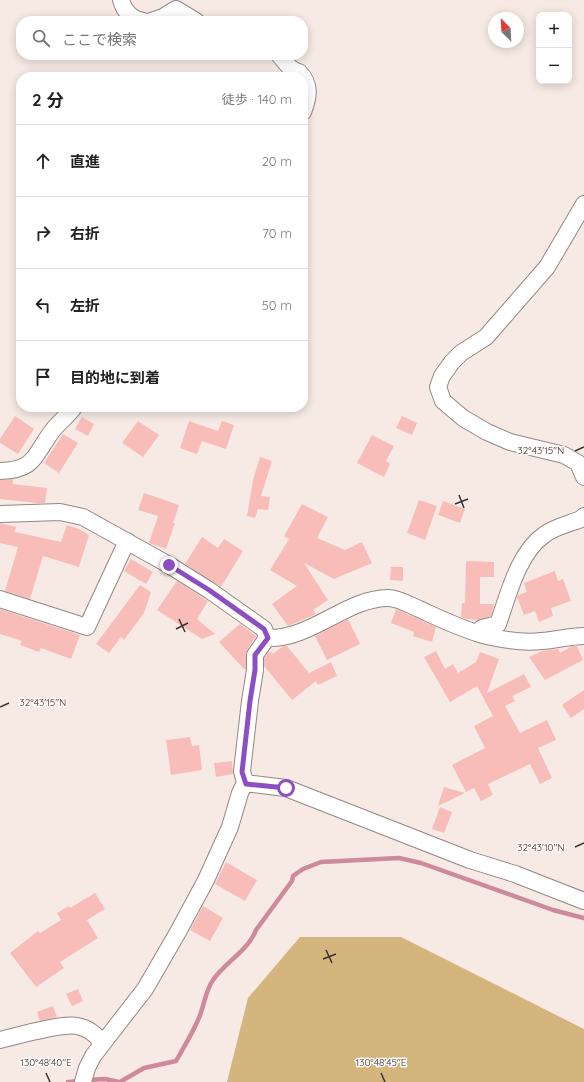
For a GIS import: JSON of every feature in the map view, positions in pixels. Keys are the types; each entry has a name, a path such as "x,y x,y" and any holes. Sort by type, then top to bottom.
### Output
{"street":[{"path":"121,0 123,7 130,16"},
{"path":"165,16 176,9 188,16"},
{"path":"283,60 290,68 299,72"},
{"path":"308,84 308,101"},
{"path":"584,204 547,267 486,337 461,353 452,362 442,376 438,387 444,401 463,418 487,432 510,442 564,456 578,463 584,477"},
{"path":"0,471 13,470 26,466 37,456 53,430 69,412"},
{"path":"0,514 60,512 82,517 169,565 222,599 264,629 268,638"},
{"path":"480,634 482,628 498,624 520,564 533,543 545,534 581,519 584,516"},
{"path":"0,599 87,627 127,541"},
{"path":"268,638 278,639 298,633 359,604 374,599 389,598 402,602 462,629 480,634 512,640 542,641 584,636"},
{"path":"246,784 242,772 255,670 255,655 268,638"},
{"path":"246,784 286,788 455,854 515,874 584,901"},
{"path":"85,1075 93,1056 145,989 178,932 206,880 230,827 240,793 246,784"},
{"path":"0,1040 58,1027 76,1026 91,1030 102,1043"}],"shaded area":[{"path":"300,937 401,937 584,1029 584,1082 227,1082 248,998"}],"building":[{"path":"15,416 34,429 18,454 0,443 0,439"},
{"path":"402,416 417,423 412,435 396,428"},
{"path":"82,417 94,424 88,436 75,429"},
{"path":"138,421 159,435 143,457 122,443"},
{"path":"189,421 218,431 222,421 234,425 226,449 202,441 197,454 180,448"},
{"path":"63,434 78,443 59,473 44,463"},
{"path":"372,435 394,446 386,461 390,464 384,477 357,463"},
{"path":"260,457 272,461 261,496 270,497 268,510 258,509 255,518 247,516 253,480"},
{"path":"13,479 13,484 47,488 45,503 0,499 0,480"},
{"path":"144,493 179,505 173,523 175,523 166,549 149,543 158,516 138,510"},
{"path":"419,500 437,506 425,540 407,533"},
{"path":"443,501 465,509 460,523 438,515"},
{"path":"302,504 328,517 317,538 345,550 362,542 372,563 334,579 304,563 328,600 313,610 316,614 288,626 272,604 297,586 270,570 289,539 284,536"},
{"path":"0,523 16,527 15,532 61,542 67,525 79,529 89,535 79,567 43,556 30,599 5,591 18,547 0,543"},
{"path":"202,537 218,548 224,539 243,551 221,587 185,564"},
{"path":"131,559 153,572 146,584 124,571"},
{"path":"466,561 494,562 494,577 480,577 480,604 494,604 491,616 478,620 461,617 462,603 465,603"},
{"path":"391,567 403,567 403,581 390,580"},
{"path":"555,571 558,581 563,579 571,601 551,608 553,616 539,622 535,611 524,615 517,597 518,595 527,592 524,583"},
{"path":"177,581 208,601 197,619 215,634 202,639 157,610"},
{"path":"140,585 151,592 144,613 124,640 121,637 109,653 96,644"},
{"path":"0,609 80,635 71,659 41,648 39,652 20,645 22,641 0,634"},
{"path":"396,609 436,627 432,642 413,636 414,632 391,623"},
{"path":"348,619 360,644 327,660 315,636"},
{"path":"240,624 256,636 247,650 246,669 244,669 219,642"},
{"path":"283,646 287,646 309,673 331,662 337,676 318,685 316,681 292,700 264,666 264,658 270,651 273,654"},
{"path":"572,646 577,646 583,660 545,680 529,657 542,651 558,649 560,653"},
{"path":"436,651 445,669 453,664 458,673 476,662 480,652 499,659 487,693 524,674 531,687 512,696 515,701 505,706 520,733 547,720 556,740 538,748 552,778 540,784 530,764 488,784 493,795 481,801 474,788 466,792 452,765 485,748 474,726 493,716 477,686 450,702 424,657"},
{"path":"584,690 584,709 571,718 562,705"},
{"path":"190,737 192,746 199,745 202,770 171,775 166,740"},
{"path":"232,761 233,774 216,777 214,763"},
{"path":"444,787 465,793 438,806"},
{"path":"440,807 452,812 444,833 432,829"},
{"path":"226,862 257,880 245,901 215,884"},
{"path":"95,893 105,909 87,920 98,938 60,962 64,968 36,987 10,953 38,931 40,933 61,920 57,913 69,906 70,908"},
{"path":"203,906 223,918 210,941 190,930"},
{"path":"78,989 83,1001 72,1006 66,994"},
{"path":"53,1006 57,1017 40,1021 37,1012"}],"waterway":[{"path":"120,1082 144,1068 176,1061 196,1025 210,984 248,944 256,930 292,881 293,876 303,869 321,862 399,858 421,863 553,910 584,918"},
{"path":"87,1080 105,1079 119,1082"},
{"path":"68,1082 80,1081"}],"route":[{"path":"169,565 209,590 264,629 268,638 255,655 255,670 242,772 246,784 286,788"}]}
